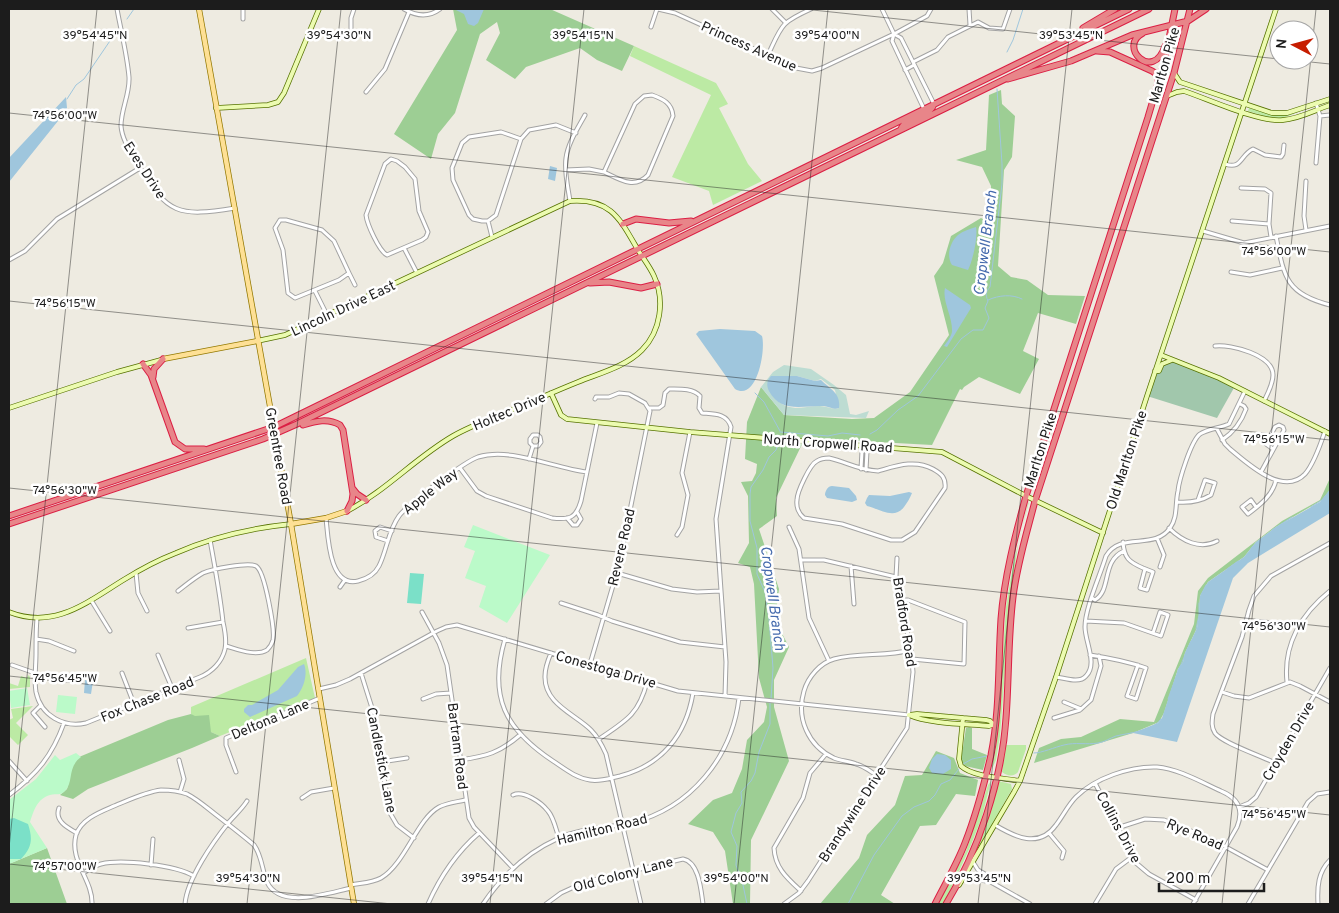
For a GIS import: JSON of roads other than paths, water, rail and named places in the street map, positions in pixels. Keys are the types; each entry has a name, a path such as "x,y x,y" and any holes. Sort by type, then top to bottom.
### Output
{"highway":[{"path":"1058,44 1115,9"},
{"path":"9,516 274,427 1129,9"},
{"path":"9,524 275,434 298,424 1149,9"},
{"name":"Marlton Pike","path":"935,904 966,843 991,754 1001,617 1012,549 1026,496 1157,86 1176,9"},
{"name":"Marlton Pike","path":"947,902 966,867 997,777 1006,718 1008,656 1013,595 1023,545 1035,501 1167,96 1190,9"},
{"path":"1000,81 1071,60 1132,35 1188,21 1206,9"},
{"path":"1152,29 1140,35 1134,46 1137,57 1148,62 1155,61 1161,56 1172,24"},
{"path":"1092,52 1110,52 1152,71 1158,78 1157,86"},
{"path":"901,130 903,125 930,112 934,104"},
{"path":"623,224 636,218 669,223 684,223 708,215"},
{"path":"587,283 609,282 641,288 657,284"},
{"path":"153,380 154,369 163,359"},
{"path":"143,364 148,369 153,380 175,442 179,446 191,450 215,448"},
{"path":"298,424 302,425 316,420 327,420 340,425 346,441 353,489 352,501 347,511"},
{"path":"353,489 366,500"}],"main road":[{"name":"Greentree Road","path":"199,9 291,524 354,904"},
{"name":"Lincoln Drive East","path":"163,359 257,341"},
{"name":"Holtec Drive","path":"291,524 326,518 347,511"}],"street":[{"name":"Eves Drive","path":"117,9 129,77 122,117 122,130 125,141 140,168 158,196 173,208 184,212 196,213 235,208"},
{"path":"243,19 244,9"},
{"path":"216,108 268,105 278,102 284,93 319,9"},
{"path":"351,29 351,18 354,9"},
{"path":"404,9 418,15 427,15 440,9"},
{"path":"651,27 657,9"},
{"name":"Princess Avenue","path":"657,9 675,13 796,68 812,71 894,34 927,16 931,9"},
{"path":"772,9 785,22"},
{"path":"768,55 785,22 811,9"},
{"path":"882,9 894,34 900,38 934,104"},
{"path":"969,9 970,25"},
{"path":"906,70 937,50 948,37 970,25 978,22 989,28 1003,29 1010,9"},
{"name":"Old Marlton Pike","path":"947,902 966,875 1020,781 1276,9"},
{"path":"366,92 385,69 409,12"},
{"path":"894,34 892,42 924,109"},
{"path":"1174,73 1180,82 1266,112 1282,114 1330,99"},
{"path":"1167,96 1184,91 1242,112 1280,121 1330,106"},
{"path":"566,170 585,168 604,172 629,183 638,182 645,178 673,120 672,109 669,104 652,95 644,96 638,100 604,172"},
{"path":"1316,103 1320,116 1316,163"},
{"path":"585,115 568,151 566,170 570,201 582,200 603,206 617,215 642,256"},
{"path":"1320,116 1330,115"},
{"path":"522,139 501,132 469,138 462,143 452,168 453,180 468,214 477,221 488,220 496,215 522,139 531,128 556,125 576,133"},
{"path":"1225,164 1236,165 1253,149 1265,155 1280,156 1283,154 1284,144"},
{"path":"392,159 397,160 415,179 419,211 428,232 424,238 404,248 390,254 384,254 366,218 384,167 392,159"},
{"path":"9,260 25,251 57,218 140,168"},
{"path":"1306,181 1304,216 1306,230"},
{"path":"1241,188 1265,189 1272,192 1269,224 1271,237"},
{"name":"Lincoln Drive East","path":"257,341 285,335 570,201"},
{"path":"349,273 339,280 295,298 288,294 283,250 275,228 280,220 322,230 334,240 355,285"},
{"path":"488,220 492,237"},
{"path":"1232,221 1269,224"},
{"path":"1203,231 1244,243 1330,226"},
{"path":"1276,236 1282,268 1288,281 1311,300 1330,306"},
{"path":"404,248 417,274"},
{"name":"Holtec Drive","path":"347,511 366,500 454,436 551,393 621,365 644,348 656,329 660,296 657,284 642,256"},
{"path":"1231,272 1250,275 1282,268"},
{"path":"315,291 327,315"},
{"path":"1215,346 1258,355 1266,360 1271,367 1273,375 1264,401"},
{"path":"1161,355 1212,374 1330,434"},
{"name":"Lincoln Drive East","path":"9,408 163,359"},
{"path":"1155,372 1159,371 1164,362 1174,360"},
{"path":"594,399 619,393 629,394 649,408 659,408 663,405 665,392 669,389 695,392 700,396 698,408 702,413 727,419 731,427 716,519 725,647 725,696"},
{"path":"1056,677 1071,680 1084,678 1090,670 1086,621 1106,556 1112,548 1124,542 1157,538 1170,528 1175,515 1178,488 1195,440 1202,433 1229,424 1246,391"},
{"name":"North Cropwell Road","path":"551,393 561,415 567,420 729,436 942,452 1035,501 1103,533"},
{"path":"1222,440 1237,427 1245,412 1245,407 1240,404"},
{"name":"Revere Road","path":"590,664 617,573 649,408"},
{"path":"460,468 474,488 486,496 552,518 567,518 577,512 582,501 596,423"},
{"path":"1261,472 1284,430 1279,425 1275,427 1266,444 1273,449"},
{"path":"1217,429 1222,440 1230,449 1261,472 1276,480 1300,478 1306,472 1325,431"},
{"path":"676,535 682,527 688,495 682,473 690,432"},
{"path":"529,459 533,446"},
{"path":"861,469 862,451 865,447"},
{"path":"865,447 867,452 866,470"},
{"name":"Apple Way","path":"345,580 354,582 373,573 379,565 400,515 408,506 478,457 494,454 510,455 587,472"},
{"path":"823,458 833,459 866,470 878,471 911,464 928,467 939,472 944,478 945,488 915,532 902,540 890,540 863,530 837,523 808,519 801,515 797,506 797,496 810,469 817,460 823,458"},
{"path":"1177,502 1186,503 1198,500 1211,495 1215,483 1205,480 1198,500"},
{"path":"1255,508 1270,493 1276,480"},
{"path":"567,518 573,525 578,525 581,519 577,512"},
{"path":"326,518 333,564 340,577 345,580 340,587"},
{"path":"9,612 20,616 37,618 49,618 65,614 166,557 210,540 272,526 291,524"},
{"path":"388,541 376,537 375,530 380,527 392,531"},
{"path":"789,527 796,540 801,560 809,618 829,662"},
{"path":"1170,528 1176,534 1197,545 1208,545 1217,541"},
{"path":"1157,538 1164,555 1160,567"},
{"path":"178,591 202,574 215,570 250,565 259,569 265,584 273,632 273,640 270,646 262,652 250,652 226,646 223,622 215,570 210,540"},
{"path":"1124,542 1124,551 1129,560 1154,572 1147,590 1140,588 1145,569"},
{"path":"1275,763 1225,741 1217,735 1212,726 1212,720 1242,637 1254,596 1271,576 1330,544"},
{"path":"1092,598 1095,600 1101,595 1110,564 1116,554 1124,551"},
{"name":"Bradford Road","path":"897,558 896,577 911,650 913,672 909,715"},
{"path":"801,560 824,560 896,577"},
{"path":"851,566 854,604"},
{"path":"136,573 139,596 147,611"},
{"path":"617,573 672,589 697,592 721,591"},
{"path":"1287,682 1287,656 1292,637 1311,609 1330,591"},
{"path":"92,600 110,630"},
{"path":"902,600 908,600 965,622 964,664 912,659"},
{"path":"561,603 680,642 725,647"},
{"name":"Bartram Road","path":"422,612 446,658 468,818 513,868"},
{"path":"1086,621 1124,623 1161,636 1168,615 1160,612 1153,633"},
{"path":"9,795 27,781 52,752 64,723 52,717 42,705 37,694 35,673 37,618"},
{"path":"188,628 223,622"},
{"name":"Conestoga Drive","path":"319,689 340,683 433,633 456,625 647,682 693,693 909,715 963,718 990,721 994,724"},
{"path":"36,639 49,641 74,651"},
{"path":"505,639 499,666 500,698 505,713 520,735 543,754 577,776 592,780 627,774 645,766 666,751 678,736 687,719 693,693"},
{"name":"Fox Chase Road","path":"64,723 76,725 86,723 210,672 221,660 226,646"},
{"path":"876,775 860,765 826,754 812,741 802,719 805,687 810,678 829,662 847,656 890,654 911,650"},
{"path":"551,653 545,679 553,700 589,728 599,739 606,754 641,904"},
{"path":"158,655 172,688"},
{"path":"1090,655 1122,660 1138,665 1146,668 1136,699 1127,696 1138,665"},
{"path":"1054,718 1081,709 1091,700 1101,666 1099,656"},
{"path":"12,665 35,673"},
{"name":"Croyden Drive","path":"1239,807 1249,803 1256,797 1330,668"},
{"path":"122,673 134,704"},
{"name":"Candlestick Lane","path":"360,673 372,708 392,817 397,825 414,838"},
{"path":"599,739 634,714 641,701 647,682"},
{"path":"1222,692 1249,698 1287,682 1297,684 1330,702"},
{"path":"423,699 436,694 452,693"},
{"name":"Deltona Lane","path":"236,772 226,745 226,738 320,698"},
{"name":"Hamilton Road","path":"483,904 497,884 513,868 533,852 559,838 645,818 665,810 689,794 720,757 729,740 736,721 739,698"},
{"path":"1064,702 1081,709"},
{"path":"42,705 34,711 33,715 45,728"},
{"name":"Conestoga Drive","path":"909,715 916,718 962,724 989,726 994,724"},
{"name":"Brandywine Drive","path":"784,904 801,891 905,732 909,715"},
{"path":"963,718 960,764 964,769 1020,781"},
{"path":"460,760 494,753 520,735"},
{"path":"801,891 780,870 774,848 803,798 810,773 826,754"},
{"path":"381,762 407,758"},
{"path":"179,760 184,779 180,792"},
{"path":"9,761 27,781"},
{"path":"995,825 1011,835 1024,839 1036,838 1049,833 1076,797 1095,783 1105,778 1137,769 1165,768 1231,796 1239,807 1240,821 1193,904"},
{"name":"Collins Drive","path":"1095,783 1136,863 1149,874 1196,900"},
{"path":"302,798 311,792 334,788"},
{"path":"92,904 90,889 74,845 77,833 90,818 125,801 159,790 180,792 196,799 227,824 256,848 272,890 290,898 373,881 386,874 436,809 443,805 465,800"},
{"path":"1248,904 1308,802 1317,794 1330,792"},
{"path":"513,796 520,793 526,794 548,811 559,838"},
{"path":"185,904 187,890 194,876 227,824 247,801"},
{"path":"59,808 58,815 62,823 77,833"},
{"name":"Rye Road","path":"1118,828 1145,818 1164,820 1213,840 1268,870"},
{"path":"428,904 443,876 466,845 480,832"},
{"path":"1049,833 1064,851 1062,858"},
{"path":"152,865 153,839"},
{"path":"1095,904 1116,869 1132,857"},
{"name":"Old Colony Lane","path":"546,904 580,883 678,859 689,861 694,866 703,904"},
{"path":"1318,904 1320,875 1330,860"},
{"path":"83,873 102,864 124,862 182,869 194,876"},
{"path":"973,862 978,870 988,876 989,881"},
{"path":"966,875 974,876 985,882 989,881 1030,904"}],"waterway":[{"path":"127,19 134,9"},
{"name":"Cropwell Branch","path":"1007,52 1023,9"},
{"path":"67,99 76,85 84,79 116,32"},
{"name":"Cropwell Branch","path":"870,434 918,396 961,339 973,330 983,330 989,318 985,308 988,301 986,293 990,287 1002,184 997,89"},
{"path":"988,300 1005,296 1014,296 1022,299"},
{"path":"755,393 764,402 780,431"},
{"name":"Cropwell Branch","path":"780,432 828,436 842,433 860,435"},
{"name":"Cropwell Branch","path":"771,699 773,668 769,619 765,592 757,574 757,548 750,521 750,494 751,487 763,470 769,457 776,450 779,442"},
{"path":"1311,507 1322,500 1330,490"},
{"path":"1272,530 1292,517"},
{"path":"1251,548 1269,533"},
{"path":"1227,569 1238,561"},
{"path":"1201,595 1206,585"},
{"path":"1196,629 1199,603"},
{"path":"1178,671 1191,641"},
{"path":"1168,699 1176,677"},
{"name":"Cropwell Branch","path":"747,904 736,865 737,846 731,832 736,813 742,803 741,792 751,781 755,773 759,752 770,724 770,703"},
{"path":"1034,753 1068,744 1094,744 1116,736 1147,729 1158,723 1161,719"},
{"path":"963,764 972,759 987,756"},
{"path":"848,904 874,855 902,816 914,807 929,801 941,784 950,780 959,769"}]}
